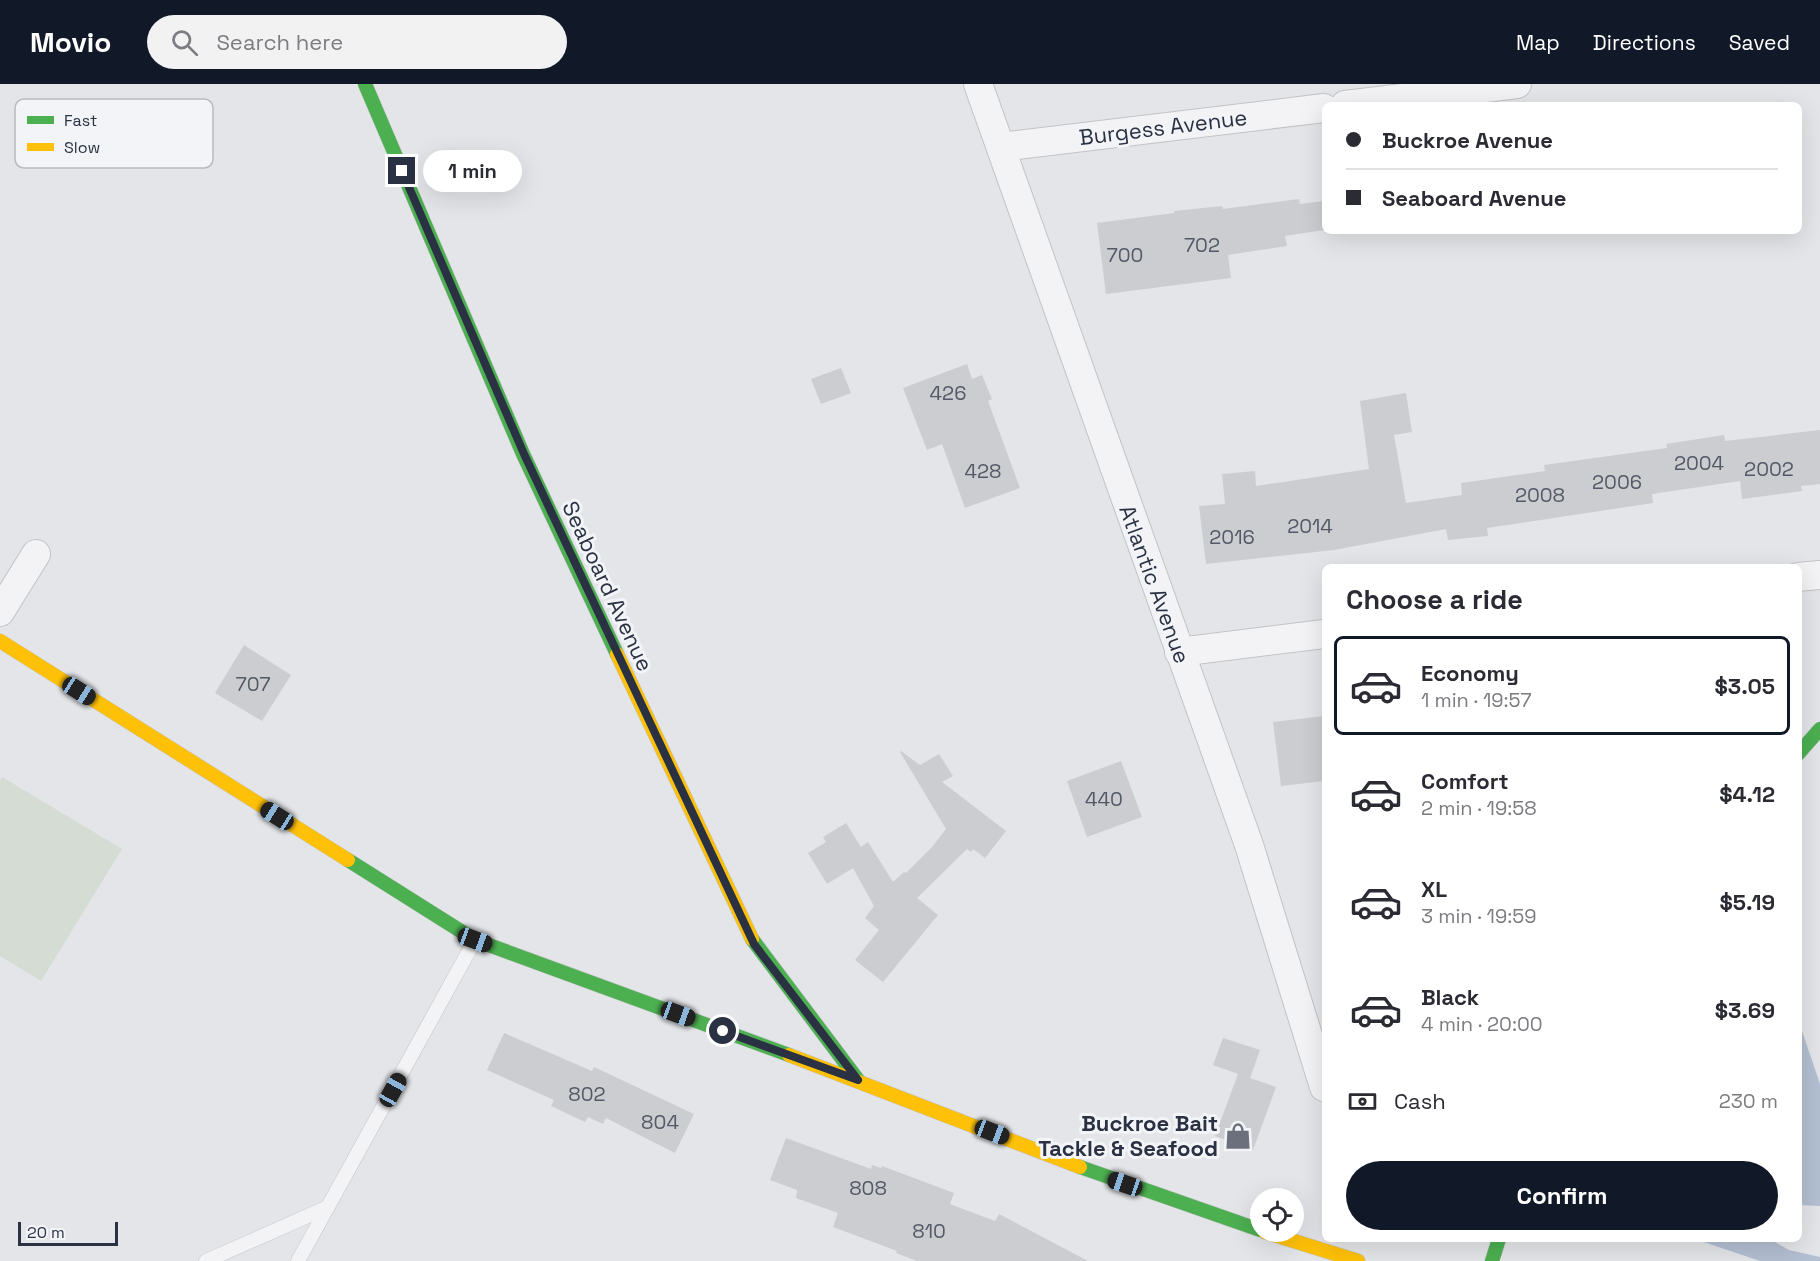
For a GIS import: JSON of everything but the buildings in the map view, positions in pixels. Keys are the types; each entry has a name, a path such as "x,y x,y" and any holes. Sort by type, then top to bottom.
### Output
{"street":[{"name":"Seaboard Avenue","path":"365,84 524,454 754,944 858,1080"},
{"name":"Atlantic Avenue","path":"978,84 1249,845 1322,1081"},
{"path":"1370,102 1517,84"},
{"name":"Burgess Avenue","path":"1000,147 1322,108"},
{"path":"0,612 36,554"},
{"path":"1802,577 1820,575"},
{"path":"1179,652 1322,634"},
{"path":"0,641 475,940 858,1080 1103,1176 1250,1227"},
{"path":"1802,749 1820,729"},
{"path":"1304,1237 1322,1239"},
{"path":"1327,1242 1358,1261"},
{"path":"1492,1261 1498,1242"}],"lane":[{"path":"298,1261 475,940"},
{"path":"206,1261 328,1207"}],"shaded area":[{"path":"2,777 122,849 41,981 0,956 0,781"}],"water":[{"path":"1802,1031 1820,1084 1820,1206 1802,1205"},
{"path":"1704,1242 1775,1242 1789,1250 1820,1257 1820,1261 1760,1261"}],"traffic: fast":[{"path":"365,84 523,454 617,654"},
{"path":"1802,749 1820,729"},
{"path":"348,860 475,940 789,1055"},
{"path":"752,939 858,1080"},
{"path":"1080,1167 1250,1226"},
{"path":"1492,1261 1498,1242"}],"traffic: slow":[{"path":"0,641 348,860"},
{"path":"617,654 752,939"},
{"path":"789,1055 1080,1167"},
{"path":"1297,1242 1358,1261"}],"place":[{"name":"Buckroe Bait Tackle & Seafood","path":"1238,1136"}],"route":[{"path":"402,171 524,454 754,944 858,1080 723,1031"}]}
